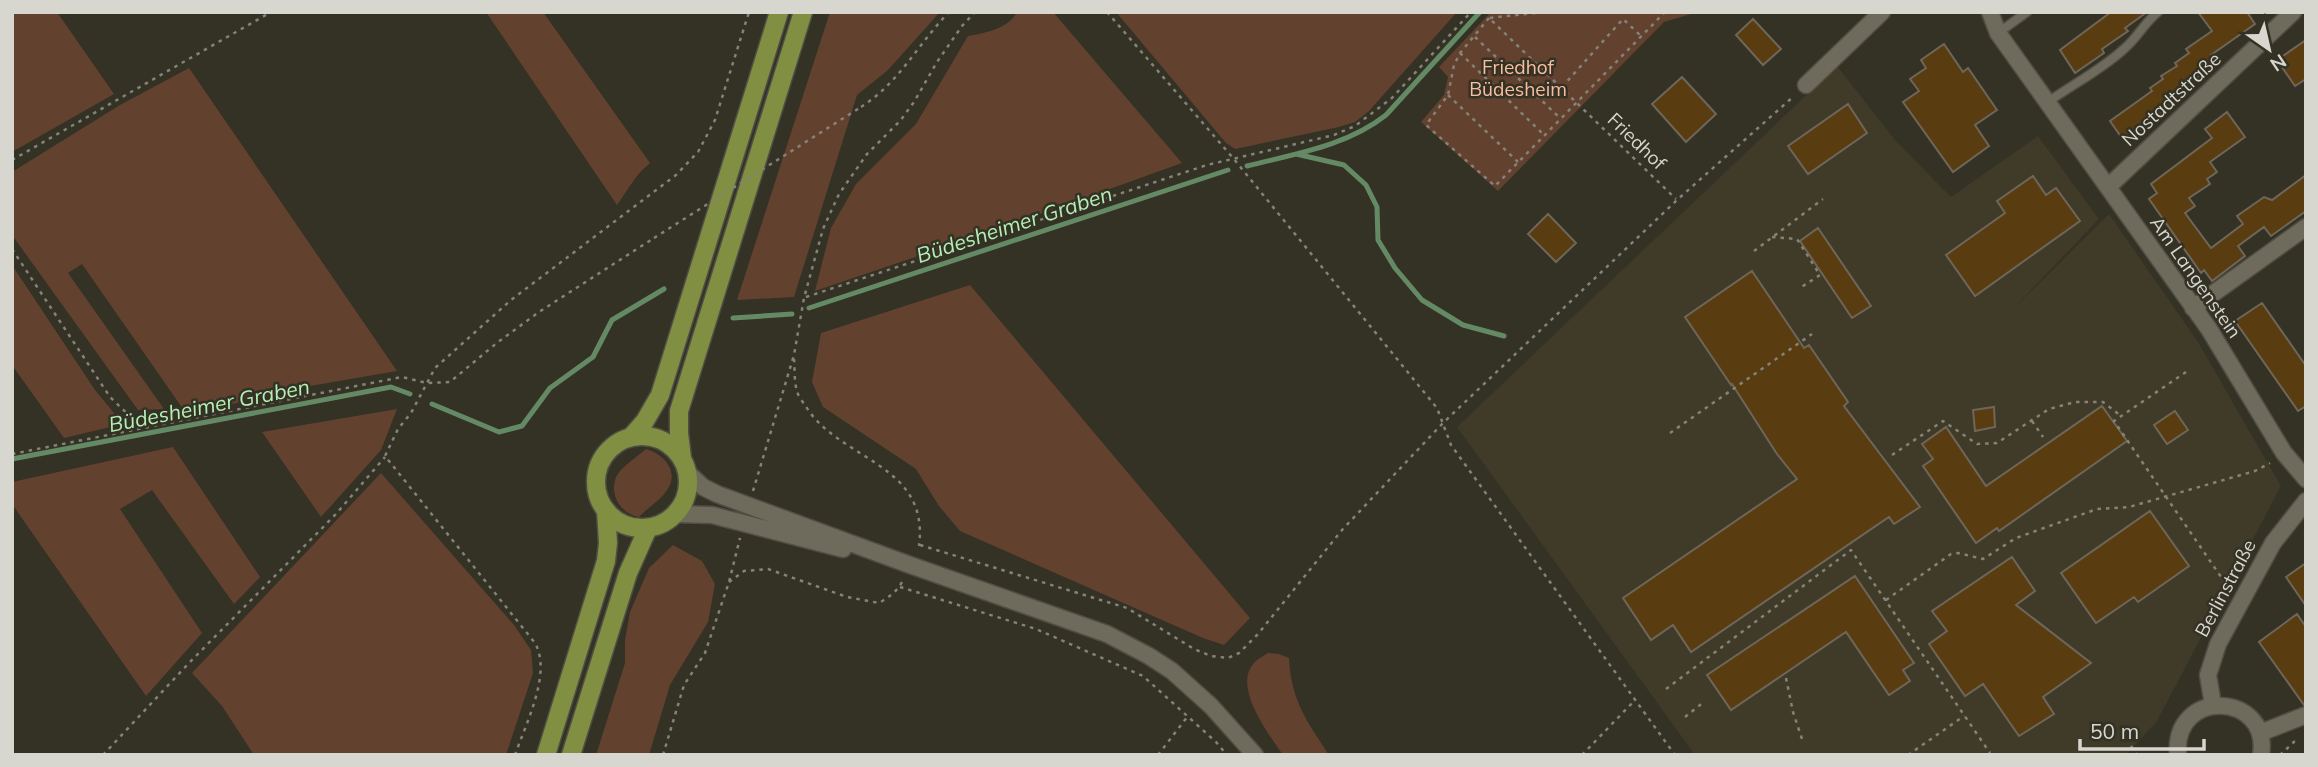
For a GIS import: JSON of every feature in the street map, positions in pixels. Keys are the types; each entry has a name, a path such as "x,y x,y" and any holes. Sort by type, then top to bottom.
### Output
{"main road":[{"path":"632,436 645,421 660,394 779,12"},
{"path":"685,465 675,449 666,442 655,437 632,436 609,449 601,460 596,486 599,499 612,518 629,527 648,528 667,521 681,508 687,493 685,465 679,433 679,411 803,12"},
{"path":"546,755 606,561 606,511"},
{"path":"571,755 628,573 648,528"}],"street":[{"name":"Am Langenstein","path":"1990,12 1998,33 2209,329 2284,453 2306,479"},
{"name":"Nostadtstraße","path":"2108,187 2293,12"},
{"path":"1807,85 1873,15"},
{"path":"2193,308 2306,228"},
{"path":"685,465 697,483 709,491 1107,634 1172,670 1226,721 1255,755"},
{"name":"Berlinstraße","path":"2213,705 2208,675 2218,644 2273,543 2306,500"},
{"path":"675,514 712,515 909,565"},
{"path":"2178,755 2180,732 2188,719 2199,710 2213,705 2236,708 2255,723 2260,733 2261,755"},
{"path":"2260,733 2306,715"}],"lane":[{"path":"1998,33 2027,12"},
{"path":"2048,102 2123,50 2144,24 2158,12"}],"path":[{"path":"12,160 271,12"},
{"path":"103,755 189,663 336,514 385,456 398,429 411,413 435,369 510,299 676,176 698,152 715,120 749,12"},
{"path":"12,454 402,377 427,383 450,382 498,342 540,312 878,96 897,78 949,12"},
{"path":"749,505 794,355 804,298 823,229 839,194 867,154 915,102 943,53 975,12"},
{"path":"1107,12 1233,158 1437,408 1451,444 1675,755"},
{"path":"804,298 1233,158 1334,135 1355,126 1392,98 1471,12"},
{"path":"1544,12 1489,18 1460,53 1454,65 1448,95 1426,125 1495,186 1665,12"},
{"name":"Friedhof","path":"1489,18 1677,200"},
{"path":"1562,87 1623,19 1641,36"},
{"path":"1474,36 1561,120"},
{"path":"1460,53 1545,136"},
{"path":"920,545 1127,608 1194,649 1218,658 1228,658 1239,653 1258,634 1342,530 1443,424 1677,200 1807,85"},
{"path":"1448,95 1518,162"},
{"path":"1754,251 1823,199"},
{"path":"1772,236 1797,239 1820,275 1800,288"},
{"path":"12,248 110,397 141,427"},
{"path":"1670,433 1812,334"},
{"path":"729,582 744,571 768,569 847,597 879,603 900,587 920,545 920,528 914,502 901,483 882,466 840,441 813,419 797,392 794,355"},
{"path":"2186,372 2115,421 2239,603"},
{"path":"1892,455 1943,421 1977,444 1997,443 2049,409 2075,402 2102,402 2120,416"},
{"path":"2032,421 2043,437"},
{"path":"1885,600 1951,554 1983,559 2016,538 2059,521 2097,509 2129,507 2255,471 2284,453"},
{"path":"385,456 541,653 540,680 515,755"},
{"path":"663,755 684,685 705,653 729,582 744,524"},
{"path":"1666,689 1851,550 1990,752"},
{"path":"900,587 1012,621 1143,676 1227,755"},
{"path":"1786,678 1802,739"},
{"path":"1582,755 1636,699"},
{"path":"1685,717 1704,701"},
{"path":"1158,755 1188,716"},
{"path":"1908,755 1964,716"},
{"path":"2131,746 2137,755"}],"shaded area":[{"path":"1837,66 1896,141 1951,197 2038,136 2099,219 2011,311 2109,214 2198,342 2281,486 2157,721 2126,755 1695,755 1457,427"}],"green space":[{"path":"12,12 57,12 114,94 12,152"},
{"path":"486,12 543,12 650,163 617,205"},
{"path":"830,12 940,12 888,70 857,95 794,297 737,300"},
{"path":"1017,12 1053,12 1182,163 815,291 831,228 856,184 916,124 968,36 1002,26"},
{"path":"1116,12 1457,12 1369,111 1355,122 1235,149 1226,143"},
{"name":"Friedhof Büdesheim","path":"1491,12 1698,12 1664,22 1498,191 1421,122 1444,95 1448,77 1439,67"},
{"path":"189,68 397,371 310,386 223,406 183,409 82,264 68,273 164,409 138,410 12,235 12,172 120,105"},
{"path":"12,265 95,390 123,424 64,438 12,365"},
{"path":"970,285 1250,618 1224,645 960,531 939,506 916,469 823,407 812,382 821,333"},
{"path":"397,409 381,450 321,517 262,432"},
{"path":"173,447 260,577 234,604 152,490 120,509 202,633 146,696 12,504 12,482"},
{"path":"646,449 664,459 672,477 664,494 639,517 627,512 618,503 614,484 622,470"},
{"path":"381,473 514,625 531,650 533,673 506,755 254,755 222,706 192,673"},
{"path":"673,545 702,561 715,584 708,622 670,685 649,755 596,755 625,663 625,640 630,612 649,568"},
{"path":"1268,653 1289,658 1297,699 1307,721 1329,755 1283,755 1262,723 1250,697 1248,673 1254,663"}],"building":[{"path":"2111,12 2147,12 2125,28 2128,31 2102,49 2104,53 2075,73 2060,50"},
{"path":"2198,12 2247,12 2255,24 2211,55 2215,60 2200,70 2203,73 2189,83 2191,86 2175,96 2178,101 2124,141 2110,121 2152,91 2150,88 2163,79 2161,76 2177,66 2175,63 2189,53 2186,49 2212,31"},
{"path":"1753,19 1781,49 1763,65 1736,35"},
{"path":"2306,40 2306,79 2295,86 2277,60"},
{"path":"1944,44 1963,72 1968,68 1997,110 1975,125 1989,146 1953,172 1903,102 1919,91 1910,79 1926,68 1921,60"},
{"path":"1682,77 1716,114 1686,142 1652,104"},
{"path":"1848,104 1867,133 1808,174 1788,146"},
{"path":"2227,112 2245,137 2210,162 2217,172 2207,179 2210,184 2189,198 2195,206 2185,213 2211,248 2243,224 2237,216 2264,197 2272,200 2306,175 2306,211 2271,236 2264,227 2238,246 2245,256 2212,281 2204,270 2201,273 2149,199 2157,193 2151,184 2212,138 2205,129"},
{"path":"2033,176 2046,195 2056,188 2080,221 1975,296 1946,255 2005,213 1997,201"},
{"path":"1548,214 1576,243 1556,262 1528,234"},
{"path":"1818,228 1871,306 1852,318 1800,241"},
{"path":"1752,271 1804,348 1809,345 1848,402 1844,406 1920,507 1894,524 1889,517 1691,652 1673,625 1651,640 1623,598 1797,479 1777,454 1685,317"},
{"path":"2262,303 2306,366 2306,406 2298,411 2235,321"},
{"path":"2102,406 2127,441 1999,531 1997,528 1976,543 1923,466 1933,459 1922,444 1946,427 1986,486"},
{"path":"1994,407 1995,427 1975,431 1973,410"},
{"path":"2175,411 2188,430 2167,444 2154,425"},
{"path":"2150,511 2189,566 2138,602 2134,597 2096,623 2061,573"},
{"path":"2012,557 2035,591 2016,605 2091,663 2043,697 2054,714 2019,736 1983,684 1965,696 1929,644 1947,631 1932,611"},
{"path":"2306,563 2306,606 2286,577"},
{"path":"1855,576 1914,663 1903,670 1910,681 1889,695 1846,632 1731,710 1707,675"},
{"path":"2297,614 2306,627 2306,705 2259,642"}],"waterway":[{"name":"Büdesheimer Graben","path":"1247,166 1320,148 1371,126 1386,115 1480,12"},
{"path":"1296,154 1344,165 1366,185 1377,207 1378,240 1395,268 1422,300 1463,325 1504,336"},
{"name":"Büdesheimer Graben","path":"809,308 1228,170"},
{"name":"Büdesheimer Graben","path":"432,404 499,432 522,426 550,388 593,357 612,320 664,289"},
{"name":"Büdesheimer Graben","path":"733,318 792,314"},
{"name":"Büdesheimer Graben","path":"12,459 391,387 410,394"}]}
